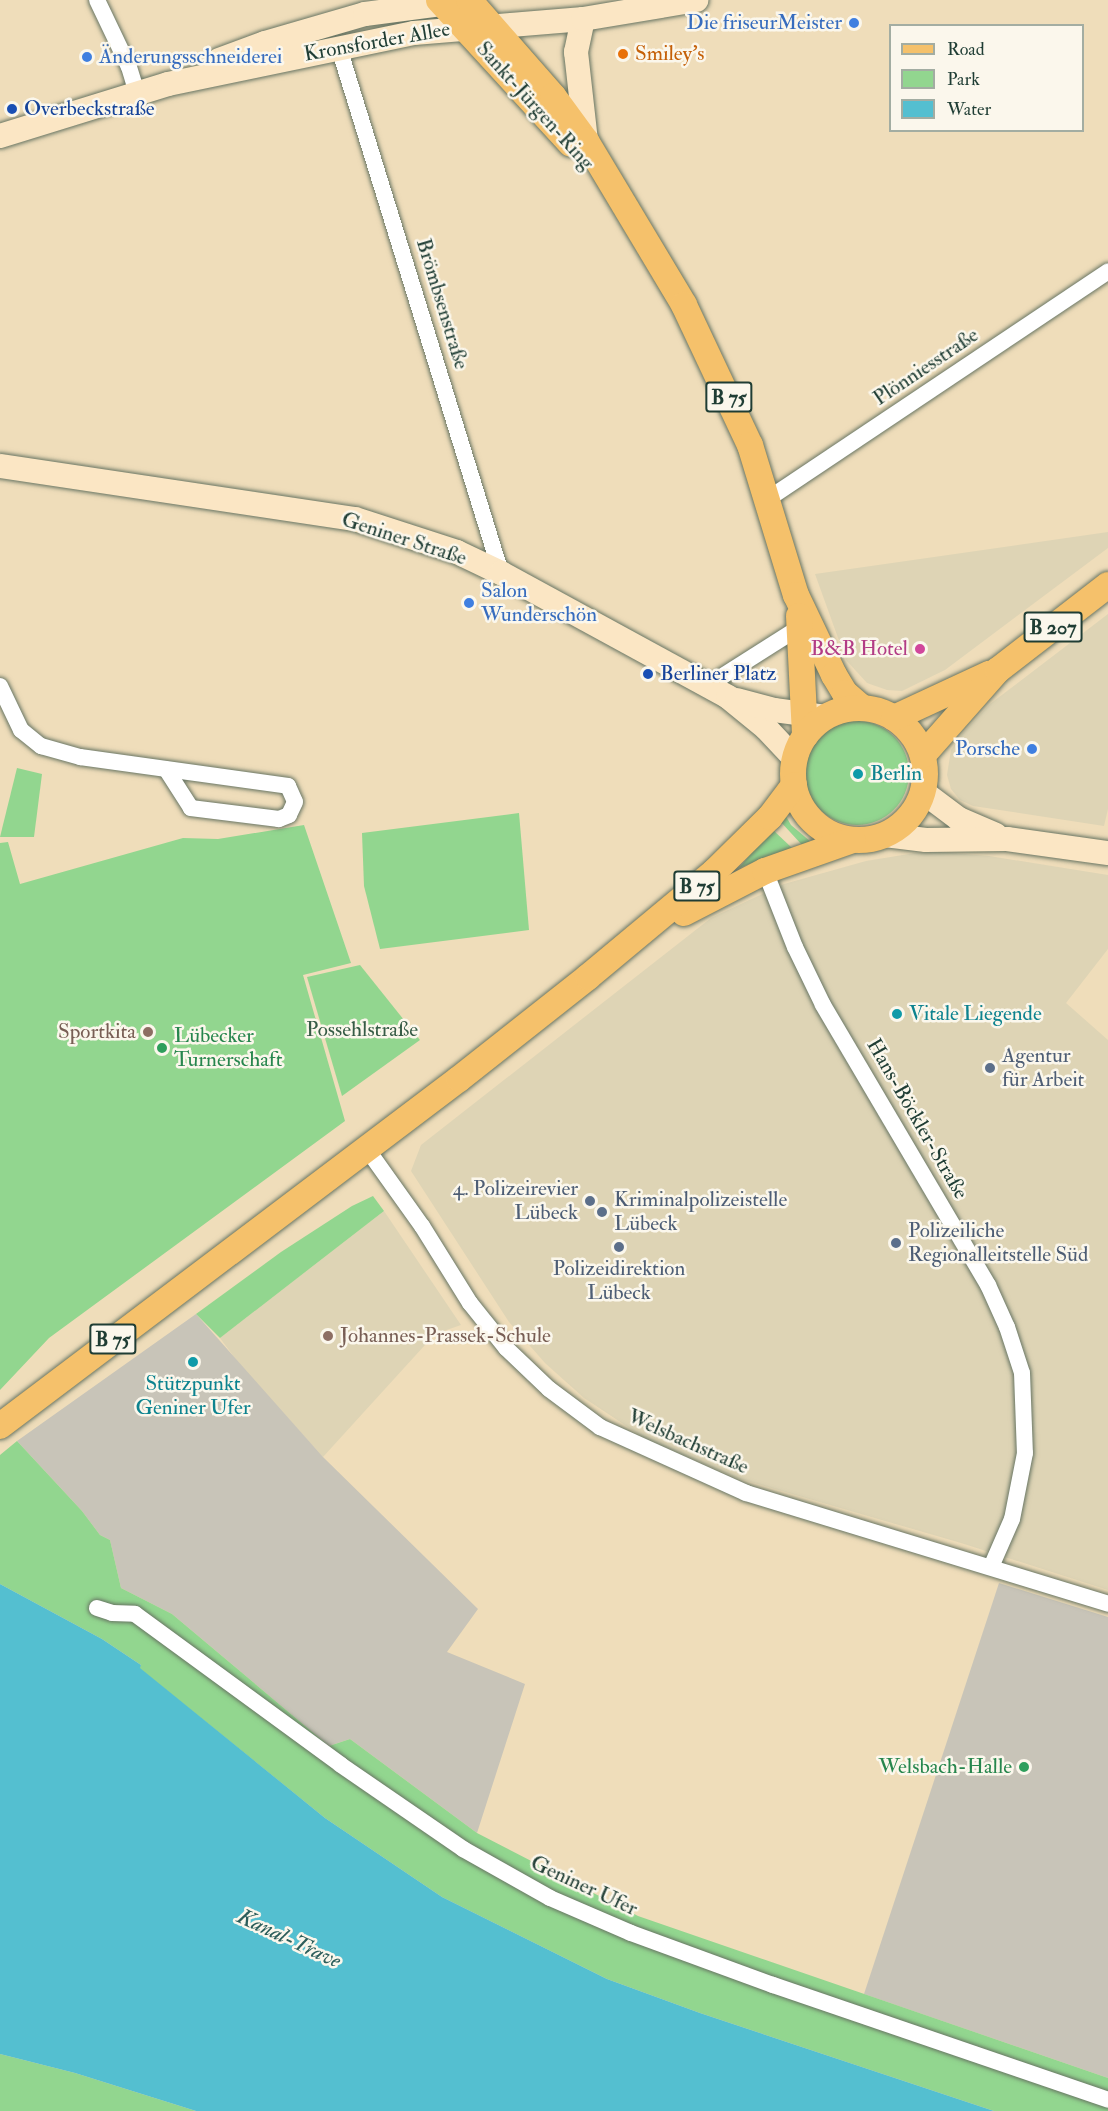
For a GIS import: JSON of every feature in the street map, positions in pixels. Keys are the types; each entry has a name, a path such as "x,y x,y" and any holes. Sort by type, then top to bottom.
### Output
{"main road":[{"name":"Sankt-Jürgen-Ring","path":"470,0 553,96 586,141 706,347 746,436 768,499 796,595 808,732"},
{"name":"Kronsforder Allee","path":"168,84 264,43 368,7 478,0"},
{"name":"Kronsforder Allee","path":"0,136 168,84 414,33 584,19 696,0"},
{"name":"Sankt-Jürgen-Ring","path":"441,2 630,213"},
{"path":"584,19 576,52 586,141"},
{"name":"Geniner Straße","path":"0,466 355,519 457,552 501,573 717,692 755,718 808,732"},
{"name":"B 207","path":"922,755 998,670 1108,585"},
{"name":"Sankt-Jürgen-Ring","path":"796,595 834,675 845,693 862,708"},
{"name":"B 207","path":"894,718 998,670"},
{"name":"Geniner Straße","path":"717,692 759,707 808,732"},
{"path":"885,835 908,817 923,792 925,767 922,755 916,740 894,718 862,708 849,709 808,732 794,785 798,799 814,822 826,831 853,840 885,835 926,840 1007,839 1108,853"},
{"name":"B 75","path":"0,1426 459,1079 588,977 714,872 770,817 794,785"},
{"path":"923,792 959,819 1007,839"},
{"name":"B 75","path":"588,977 702,902 765,871 853,840"}],"street":[{"path":"96,0 129,66 137,93"},
{"name":"Brömbsenstraße","path":"339,48 501,573"},
{"name":"Plönniesstraße","path":"768,499 1108,271"},
{"path":"717,692 800,627"},
{"path":"0,686 21,730 41,746 80,757 288,786 295,802 289,815 279,819 191,807 166,769"},
{"name":"Hans-Böckler-Straße","path":"765,871 795,947 823,1005 988,1285 1022,1373 1025,1454 1012,1519 992,1567"},
{"name":"Welsbachstraße","path":"367,1149 422,1226 470,1303 506,1348 549,1389 600,1427 746,1492 1108,1604"},
{"name":"Geniner Ufer","path":"97,1608 112,1613 135,1614 341,1766 463,1849 550,1898 631,1933 773,1985 1108,2100"}],"shaded area":[{"path":"1108,532 1108,548 945,670 902,691 887,690 867,683 846,660 815,574"},
{"path":"1108,614 1108,809 1104,826 973,806 960,800 951,789 947,775 951,750 963,733 990,704"},
{"path":"939,852 989,856 1108,875 1108,949 1066,1003 1108,1040 1108,1590 961,1543 737,1478 646,1439 584,1398 545,1363 509,1322 411,1171 421,1145 711,918 784,884 866,861 915,853"},
{"name":"Johannes-Prassek-Schule","path":"384,1211 461,1325 435,1334 323,1457 240,1365 220,1338"},
{"path":"196,1314 323,1457 478,1609 447,1652 525,1684 477,1833 350,1739 329,1746 172,1614 121,1588 110,1540 100,1535 82,1511 17,1441"},
{"path":"999,1583 1108,1617 1108,2078 864,1994"}],"green space":[{"path":"857,721 877,725 894,736 905,753 909,773 905,793 894,810 877,821 857,825 837,821 820,810 809,793 805,773 809,753 820,736 837,725"},
{"path":"17,768 42,774 34,837 0,837"},
{"path":"519,813 529,930 380,949 364,886 362,833"},
{"path":"784,813 791,825 811,842 802,845 779,820"},
{"name":"Lübecker Turnerschaft","path":"304,825 351,963 303,975 345,1121 49,1338 0,1390 0,843 8,842 20,884 183,838 218,839"},
{"path":"772,829 792,848 739,868"},
{"name":"Possehlstraße","path":"360,965 420,1040 342,1096 307,977"},
{"path":"373,1196 384,1211 220,1338 196,1314 281,1252 352,1206"},
{"path":"17,1441 82,1511 100,1535 110,1540 121,1588 172,1614 329,1746 350,1739 477,1833 638,1916 1108,2078 1108,2111 994,2111 700,2013 607,1979 442,1897 325,1818 139,1668 141,1665 102,1639 0,1584 0,1455"},
{"path":"0,2054 75,2073 196,2111 0,2111"}],"water":[{"name":"Kanal-Trave","path":"0,1584 102,1639 141,1665 140,1668 325,1818 442,1897 607,1979 700,2013 994,2111 196,2111 75,2073 0,2054"}],"place":[{"name":"Die friseurMeister","path":"854,23"},
{"name":"Smiley's","path":"623,54"},
{"name":"Änderungsschneiderei","path":"87,57"},
{"name":"Overbeckstraße","path":"12,109"},
{"name":"Salon Wunderschön","path":"469,603"},
{"name":"B&B Hotel","path":"920,649"},
{"name":"Berliner Platz","path":"648,674"},
{"name":"Porsche","path":"1032,749"},
{"name":"Berlin","path":"858,774"},
{"name":"Vitale Liegende","path":"897,1014"},
{"name":"Sportkita","path":"148,1032"},
{"name":"Lübecker Turnerschaft","path":"162,1048"},
{"name":"Agentur für Arbeit","path":"990,1068"},
{"name":"4. Polizeirevier Lübeck","path":"590,1201"},
{"name":"Kriminalpolizeistelle Lübeck","path":"602,1212"},
{"name":"Polizeiliche Regionalleitstelle Süd","path":"896,1243"},
{"name":"Polizeidirektion Lübeck","path":"619,1247"},
{"name":"Johannes-Prassek-Schule","path":"328,1336"},
{"name":"Stützpunkt Geniner Ufer","path":"193,1362"},
{"name":"Welsbach-Halle","path":"1024,1767"}]}
